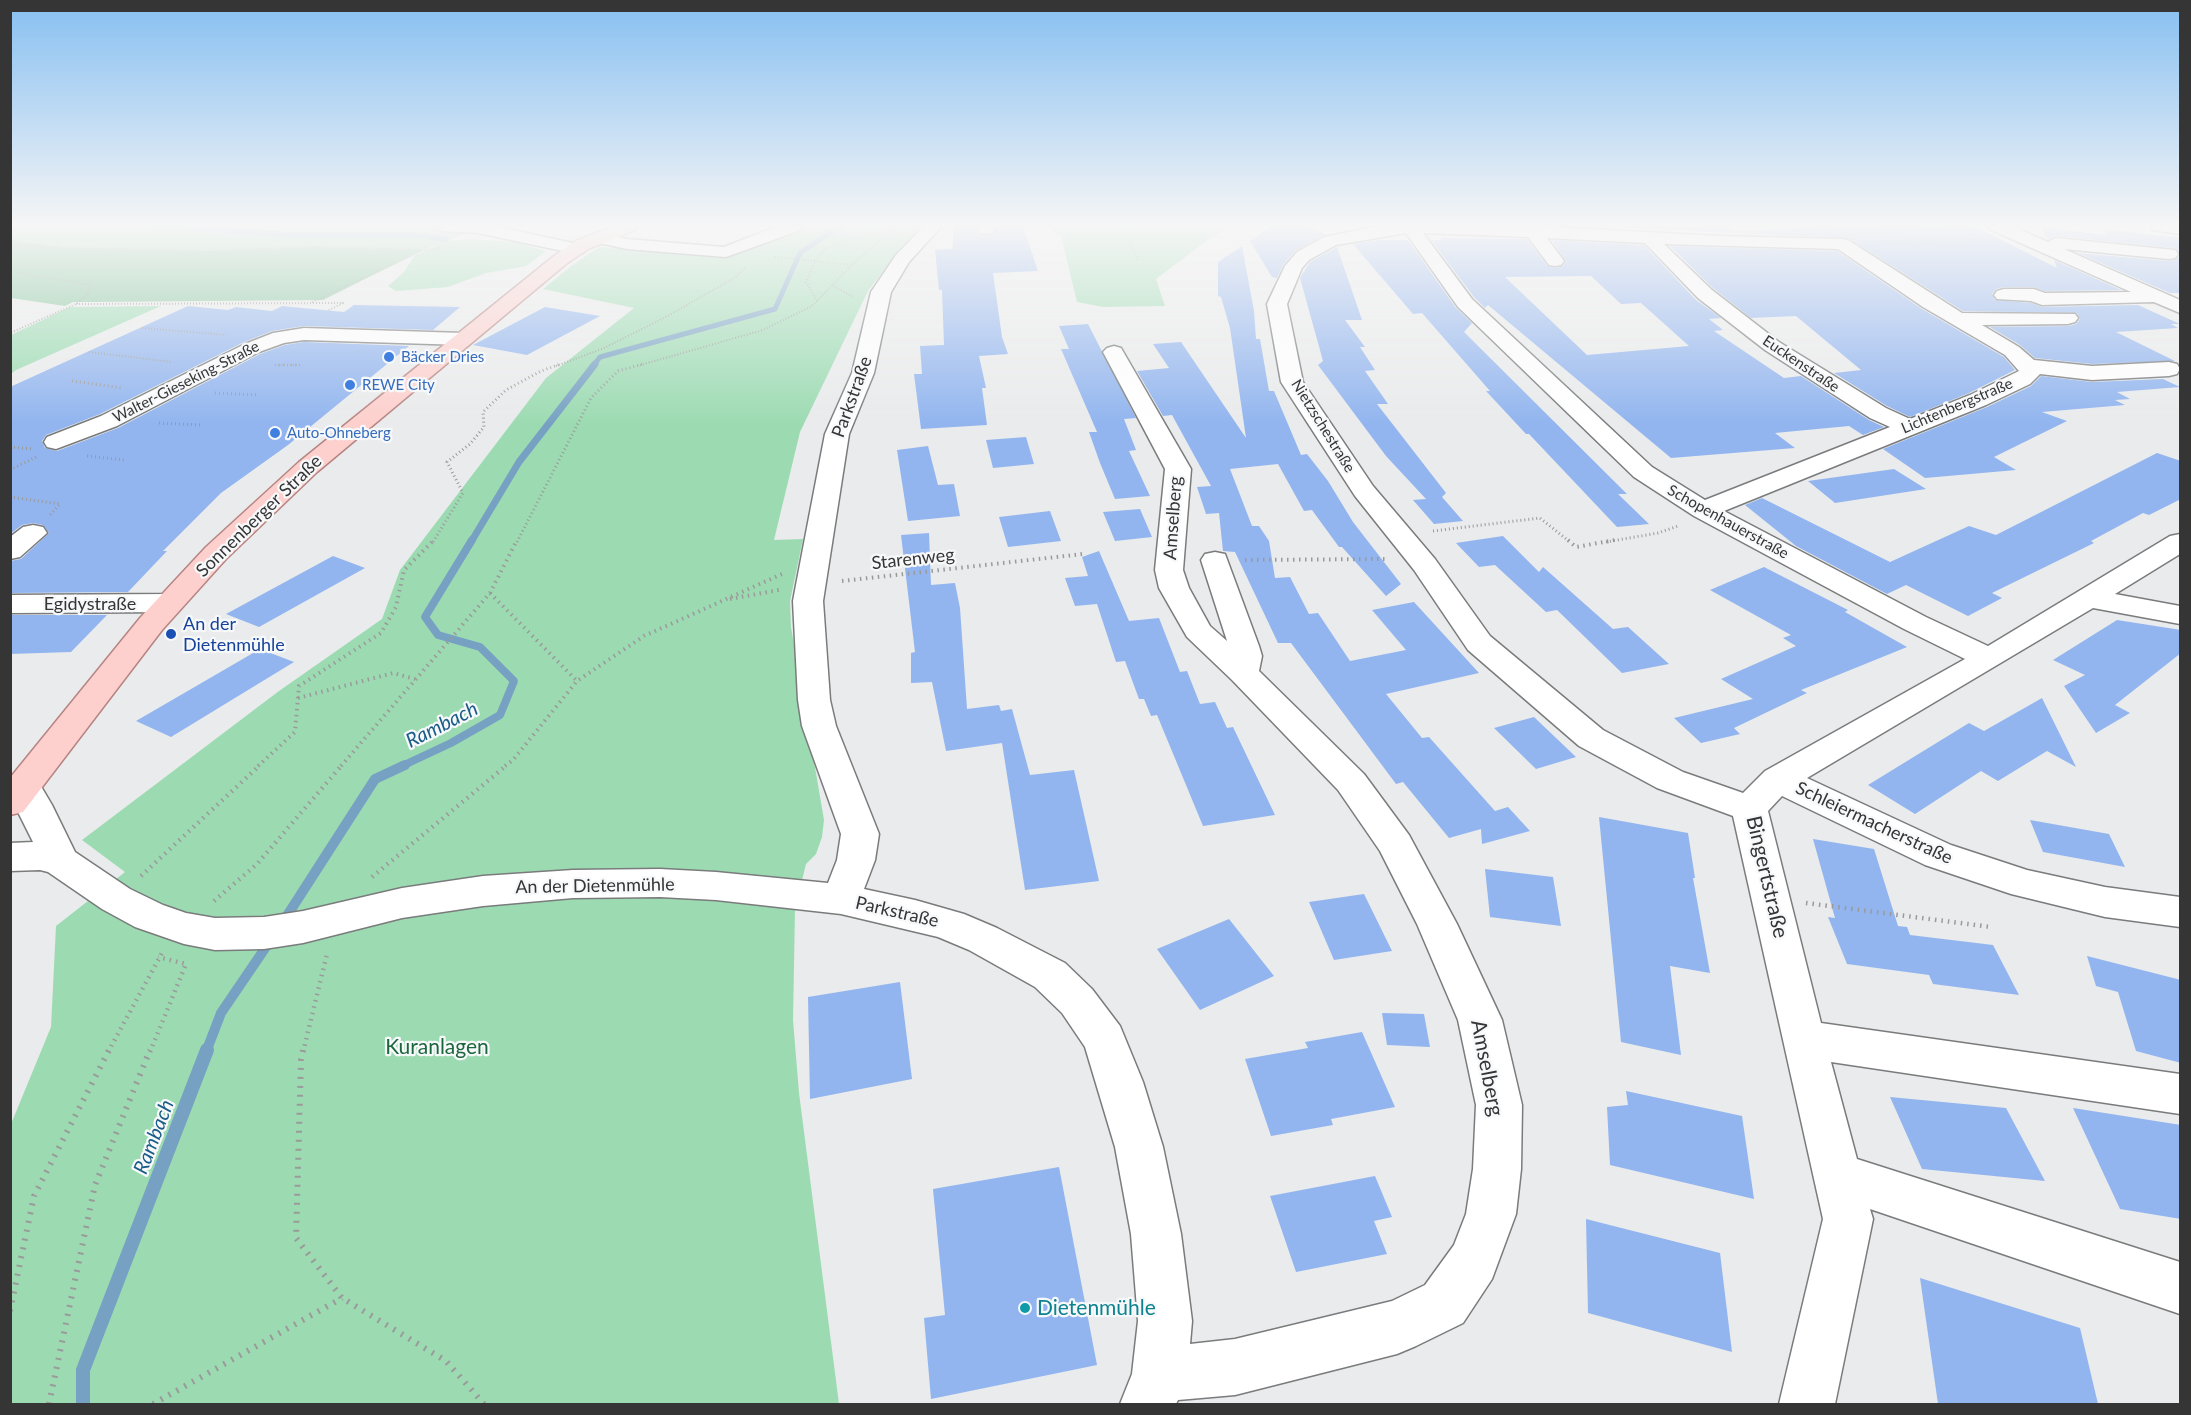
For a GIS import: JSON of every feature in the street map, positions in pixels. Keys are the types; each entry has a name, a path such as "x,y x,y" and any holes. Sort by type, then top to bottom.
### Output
{"main road":[{"name":"Sonnenberger Straße","path":"16,795 128,652 170,603 264,506 520,292"}],"street":[{"name":"Parkstraße","path":"881,292 863,373 837,434 808,601 814,700 819,726 860,834 855,860 841,899 897,910 950,925 1015,954 1050,975 1064,988 1077,1001 1104,1039 1139,1147 1156,1234 1165,1321 1154,1389"},
{"name":"Nietzschestraße","path":"1282,292 1277,304 1292,382 1364,491 1425,565 1479,643 1591,738 1670,780 1749,808"},
{"name":"Schopenhauerstraße","path":"1457,292 1465,303 1643,472 1676,495 1915,623 1989,658"},
{"name":"Euckenstraße","path":"1704,292 1772,346 1878,413 1909,427"},
{"name":"Lichtenbergstraße","path":"1703,510 1978,400 2030,373 2028,366 2012,351 1916,292"},
{"path":"2145,292 2181,308"},
{"path":"2004,295 2034,295 2042,298 2158,298"},
{"path":"1957,319 2068,318"},
{"name":"Walter-Gieseking-Straße","path":"56,442 109,422 271,340 304,334 463,339"},
{"name":"Amselberg","path":"1114,352 1178,469 1169,570 1174,588 1198,631 1351,782 1396,845 1412,874 1480,1020 1499,1105 1497,1169 1491,1214 1474,1261 1444,1304 1396,1327 1154,1389"},
{"path":"2028,366 2092,373 2169,369"},
{"path":"10,551 33,533"},
{"name":"Bingertstraße","path":"1807,1404 1848,1219 1749,808 1778,779 1989,658 2181,542"},
{"path":"1215,560 1244,646 1246,656 1243,673"},
{"path":"2088,598 2181,615"},
{"name":"Egidystraße","path":"10,604 170,603"},
{"name":"Schleiermacherstraße","path":"1778,779 1949,859 2025,884 2105,902 2181,912"},
{"path":"16,795 34,805 70,867"},
{"name":"An der Dietenmühle","path":"10,856 40,856 70,867 116,899 149,916 184,928 215,934 264,933 319,924 435,897 573,884 660,883 716,886 841,899"},
{"path":"10,867 70,867"},
{"path":"1803,1039 2181,1094"},
{"path":"1837,1175 2181,1288"}],"path":[{"path":"10,333 76,304 89,292"},
{"path":"76,304 309,303 333,292"},
{"path":"116,899 295,732 299,686 381,633 396,607 404,570 432,544 463,493 447,462 470,444 484,427 483,412 506,390 541,371 602,349 710,292"},
{"path":"812,292 817,301"},
{"path":"216,900 257,864 490,592 591,398 618,371 763,330 817,301 827,292"},
{"path":"845,292 849,294"},
{"path":"142,328 271,340"},
{"path":"89,352 214,367"},
{"path":"1400,536 1540,518 1576,547 1659,533 1699,518 1703,510"},
{"path":"988,564 1083,554"},
{"path":"484,1404 446,1361 342,1298 296,1238 301,1060 319,924 379,869 513,760 577,681 644,636 814,560"},
{"path":"1215,560 1344,560"},
{"name":"Starenweg","path":"841,581 988,564"},
{"path":"720,601 776,590"},
{"path":"490,592 577,681"},
{"path":"298,698 393,674 415,679"},
{"path":"1772,899 1991,927"},
{"path":"10,1311 34,1196 158,957 186,964 95,1185 49,1404"},
{"path":"153,1404 342,1298"}],"green space":[{"path":"11,292 339,292 323,300 73,302 65,306 11,298"},
{"name":"Kuranlagen","path":"558,292 868,292 800,432 774,540 803,539 790,601 791,627 824,820 822,837 816,854 806,864 795,909 793,1020 799,1093 839,1404 11,1404 11,1124 51,1027 56,926 125,872 82,840 279,691 382,619 400,570 546,378 634,308"},
{"path":"1075,292 1160,292 1165,306 1103,307 1077,302"},
{"path":"161,306 11,374 11,335 70,307"}],"building":[{"path":"942,292 996,292 1002,337 1008,354 979,356 986,388 982,388 987,425 921,429 914,374 922,374 920,346 944,345"},
{"path":"1218,292 1250,292 1256,339 1260,339 1269,391 1274,391 1301,455 1307,454 1328,481 1353,522 1401,584 1386,596 1342,547 1339,547 1312,510 1304,511 1278,464 1230,469 1252,526 1259,526 1269,541 1275,578 1290,577 1309,614 1318,613 1350,661 1406,650 1372,610 1414,602 1479,673 1386,694 1422,738 1429,737 1495,811 1508,807 1530,831 1482,844 1481,829 1449,838 1403,782 1396,784 1291,643 1278,643 1235,552 1223,551 1219,513 1206,514 1197,487 1211,486 1172,415 1163,416 1137,371 1169,368 1153,344 1181,342 1246,438 1230,328 1221,297 1218,296"},
{"path":"1304,292 1352,292 1362,320 1345,320 1365,347 1360,347 1375,370 1365,371 1388,404 1377,404 1446,493 1442,497 1463,521 1434,524 1413,500 1426,499 1386,456 1318,365 1323,361"},
{"path":"1394,292 1445,292 1456,308 1472,323 1464,332 1627,494 1618,494 1649,524 1617,527 1486,391 1490,391 1422,313 1413,314"},
{"path":"1470,292 1521,292 1587,355 1689,346 1641,303 1621,304 1608,292 1688,292 1721,318 1709,319 1723,330 1714,331 1784,378 1801,376 1869,420 1884,427 1863,435 1849,426 1775,433 1795,448 1671,458 1488,305 1485,308"},
{"path":"1718,292 1897,292 2004,357 2015,370 1969,393 1910,417 1887,406 1834,373 1861,370 1796,316 1751,318"},
{"path":"1933,292 1994,292 1992,294 1995,300 2031,303 2042,307 2138,305 2180,324 2171,324 2178,328 2116,332 2175,361 2092,364 2035,358 2020,345 1990,327 2069,326 2076,324 2080,319 2077,313 1963,311"},
{"path":"354,305 460,307 433,330 304,326 272,331 244,342 100,414 46,435 42,441 45,448 57,451 118,428 260,354 285,345 304,342 409,346 288,445 221,493 163,551 167,551 128,592 10,593 10,561 21,559 49,533 43,525 33,523 22,525 10,534 10,387 188,306 228,310 236,307 272,311 282,306 344,312"},
{"path":"545,307 600,316 527,355 473,345"},
{"path":"1088,324 1136,418 1124,419 1136,450 1129,451 1150,496 1115,499 1100,463 1089,432 1097,432 1061,349 1069,349 1059,326"},
{"path":"2041,376 2092,382 2163,379 2180,387 2117,392 2130,399 2115,400 2125,405 2042,412 2067,421 1994,457 2016,470 1925,478 1883,449 1987,407 2031,386"},
{"path":"1026,437 1034,464 993,468 986,440"},
{"path":"928,446 938,485 954,484 960,516 908,521 897,450"},
{"path":"2157,453 2181,461 2181,499 2149,515 2143,513 2091,541 2094,543 1992,593 2002,598 1968,616 1906,585 1887,594 1796,546 1745,505 1762,498 1890,562 1969,526 1996,535"},
{"path":"1894,469 1926,489 1835,503 1808,481"},
{"path":"1140,509 1152,537 1115,541 1103,512"},
{"path":"1050,511 1061,541 1008,547 999,517"},
{"path":"929,533 931,585 955,583 960,608 967,709 999,705 1001,711 1012,709 1030,775 1074,770 1099,881 1025,890 1002,743 946,751 932,682 911,683 911,653 915,652 901,535"},
{"path":"1503,536 1539,572 1543,567 1613,629 1628,627 1669,664 1622,673 1557,610 1546,612 1495,565 1479,567 1456,543"},
{"path":"1099,551 1129,621 1159,618 1180,672 1187,671 1200,704 1215,702 1227,728 1233,727 1275,815 1203,826 1157,715 1151,716 1144,699 1139,699 1125,661 1116,662 1097,604 1075,606 1065,578 1088,576 1082,557"},
{"path":"333,556 365,568 259,627 226,614"},
{"path":"1764,567 1848,610 1845,612 1907,647 1801,690 1807,693 1734,728 1740,734 1701,743 1674,718 1753,699 1721,679 1796,646 1783,638 1791,635 1710,590"},
{"path":"10,615 107,615 71,652 10,654"},
{"path":"2117,620 2181,630 2181,653 2115,705 2130,713 2096,733 2064,686 2085,675 2053,660"},
{"path":"260,649 294,662 171,737 136,721"},
{"path":"2042,698 2076,767 2047,751 1998,781 1981,771 1915,814 1868,785 1969,723 1984,731"},
{"path":"1534,717 1576,757 1536,769 1494,728"},
{"path":"1599,817 1688,833 1695,878 1693,878 1710,973 1670,966 1681,1055 1621,1042"},
{"path":"2030,820 2109,834 2125,867 2043,852"},
{"path":"1813,839 1874,849 1898,926 1907,927 1910,935 1993,945 2019,995 1933,984 1929,975 1847,964 1828,917 1835,918"},
{"path":"1485,869 1553,877 1561,926 1490,917"},
{"path":"1364,894 1392,951 1334,960 1309,902"},
{"path":"1229,919 1274,976 1200,1010 1157,949"},
{"path":"2087,956 2181,980 2181,1063 2136,1051 2118,992 2096,986"},
{"path":"900,982 912,1079 810,1099 808,997"},
{"path":"1382,1013 1424,1014 1430,1047 1387,1045"},
{"path":"1362,1032 1395,1107 1331,1119 1333,1125 1271,1136 1245,1059 1308,1048 1305,1042"},
{"path":"1626,1091 1742,1116 1754,1199 1610,1165 1607,1107 1628,1105"},
{"path":"1890,1097 2006,1108 2045,1181 1922,1169"},
{"path":"2073,1108 2181,1125 2181,1219 2120,1209"},
{"path":"1059,1167 1097,1365 931,1399 924,1318 945,1315 933,1189"},
{"path":"1375,1176 1392,1217 1374,1221 1387,1254 1296,1272 1270,1196"},
{"path":"1586,1219 1720,1253 1732,1352 1588,1313"},
{"path":"1920,1278 2080,1328 2098,1404 1938,1404"}],"waterway":[{"name":"Rambach","path":"593,366 600,357 775,309 783,292"},
{"name":"Rambach","path":"471,542 519,462 595,364"},
{"name":"Rambach","path":"402,766 451,743 500,715 514,681 480,647 438,635 425,617 472,540"},
{"name":"Rambach","path":"283,922 375,779 405,765"},
{"name":"Rambach","path":"206,1052 221,1013 272,938"},
{"name":"Rambach","path":"83,1404 83,1370 207,1050"}],"place":[{"name":"Bäcker Dries","path":"389,357"},
{"name":"REWE City","path":"350,385"},
{"name":"Auto-Ohneberg","path":"275,433"},
{"name":"An der Dietenmühle","path":"171,634"},
{"name":"Dietenmühle","path":"1025,1308"}]}
